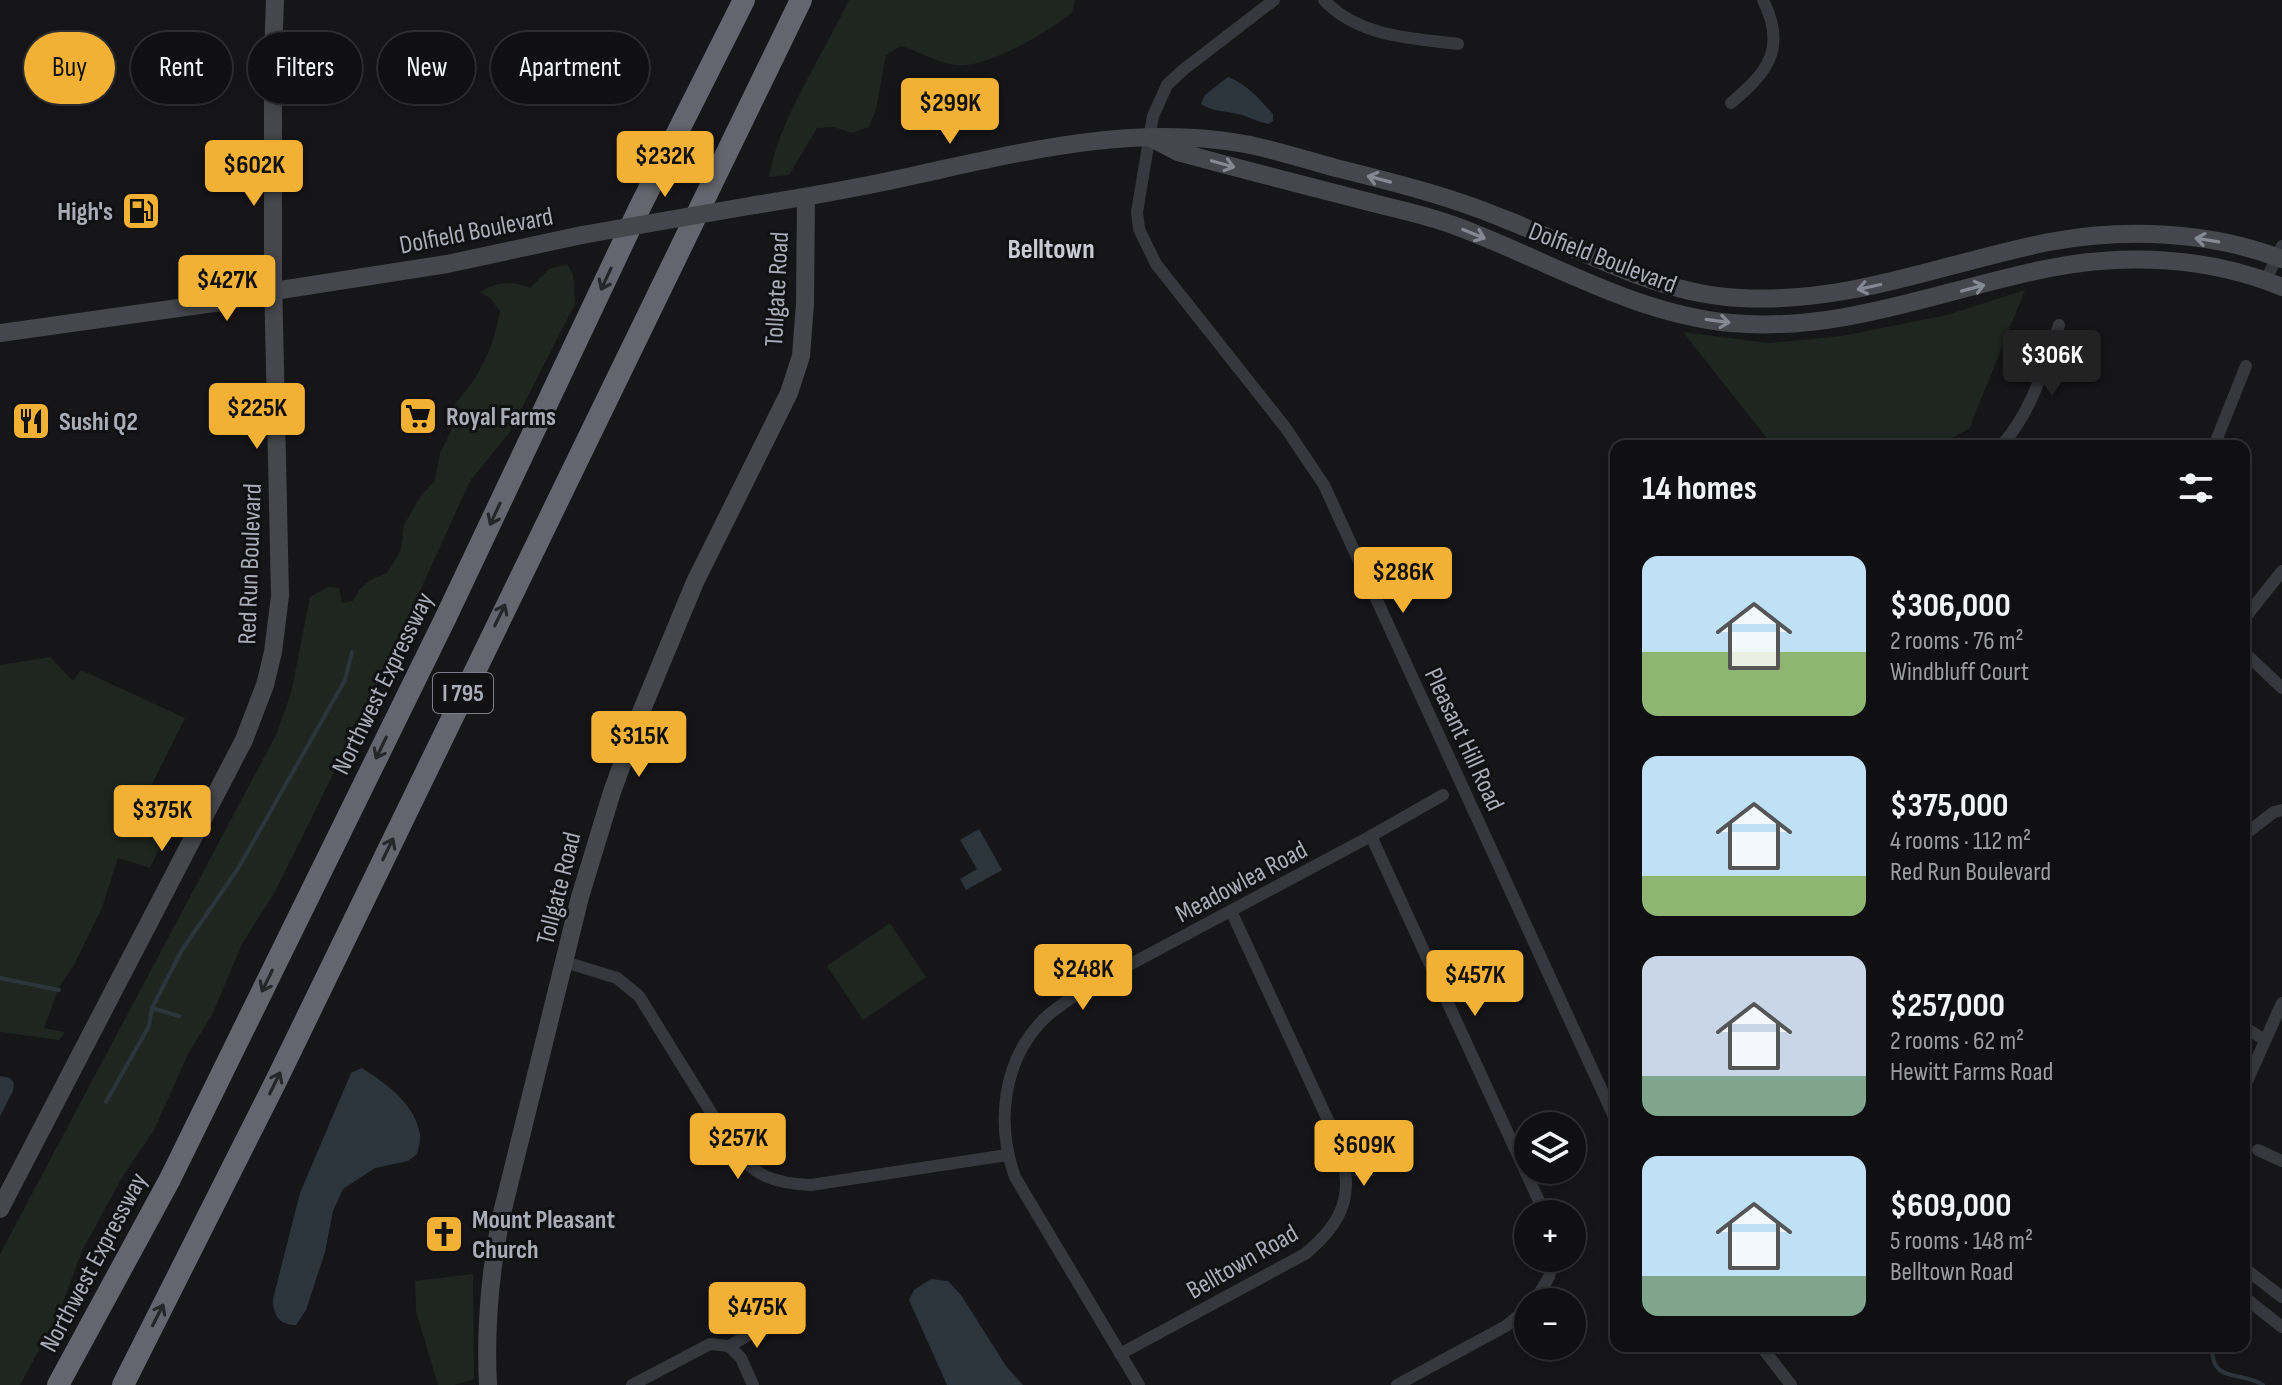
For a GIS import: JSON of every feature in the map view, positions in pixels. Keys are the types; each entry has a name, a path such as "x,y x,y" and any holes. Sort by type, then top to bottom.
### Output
{"highway":[{"name":"Northwest Expressway","path":"58,1385 170,1179 446,617 639,209 744,0"},
{"name":"I 795","path":"123,1385 277,1079 801,0"}],"main road":[{"name":"Red Run Boulevard","path":"0,1209 244,740 259,705 273,652 280,596 274,291 275,0"},
{"name":"Dolfield Boulevard","path":"0,333 221,302 447,264 582,235 806,197 1059,144 1150,138 1211,139 1247,144 1407,186 1504,218 1635,275 1701,294 1725,297 1778,299 1825,296 2047,243 2093,236 2138,234 2190,237 2280,254"},
{"name":"Dolfield Boulevard","path":"1150,138 1189,155 1450,224 1624,299 1659,310 1730,323 1777,326 1828,322 1884,311 2050,268 2099,261 2135,259 2182,262 2221,268 2274,284"},
{"name":"Tollgate Road","path":"488,1385 486,1338 492,1265 501,1217 593,849 641,712 695,582 779,413 797,368 804,330 806,197"}],"street":[{"name":"Pleasant Hill Road","path":"1274,0 1167,85 1158,101 1150,138 1137,212 1139,229 1145,246 1170,283 1285,427 1324,485 1610,1108"},
{"path":"1324,0 1347,19 1369,30 1458,44"},
{"path":"1731,103 1757,81 1774,49 1773,29 1763,0"},
{"path":"2274,284 2280,254"},
{"path":"2005,440 2035,394 2059,325"},
{"path":"2216,440 2246,366"},
{"path":"2250,611 2282,571"},
{"path":"2250,658 2282,688"},
{"name":"Meadowlea Road","path":"1139,1385 1027,1200 1007,1155 1004,1106 1015,1062 1044,1019 1084,989 1443,795"},
{"path":"2250,830 2274,812 2282,810"},
{"path":"1371,836 1539,1200"},
{"name":"Belltown Road","path":"1120,1354 1305,1254 1326,1237 1344,1201 1346,1165 1339,1144 1231,911"},
{"path":"565,962 617,978 639,996 733,1148 744,1162 770,1179 811,1185 1007,1155"},
{"path":"2250,1074 2282,1003"},
{"path":"2250,1031 2265,1040"},
{"path":"2258,1150 2282,1161"},
{"path":"2250,1273 2282,1297"},
{"path":"2250,1302 2282,1327"},
{"path":"1397,1385 1414,1381 1514,1319"},
{"path":"632,1385 710,1344 729,1346 768,1324"},
{"path":"729,1346 741,1358 753,1385"},
{"path":"1766,1352 1791,1385"}],"shaded area":[{"path":"849,0 1075,0 1072,13 1061,21 1016,48 982,62 954,65 901,46 886,55 876,109 869,127 852,133 834,127 817,128 789,175 769,177 774,155 792,110"},
{"path":"1228,77 1241,83 1258,98 1273,114 1273,121 1269,124 1201,104 1205,95"},
{"path":"567,264 573,274 575,304 509,433 470,481 379,681 276,890 242,944 213,1013 188,1054 154,1130 123,1176 82,1251 59,1313 20,1385 0,1385 0,1254 276,735 291,693 310,597 328,587 339,588 342,603 353,601 370,580 387,573 401,550 404,525 420,497 435,480 440,453 451,431 451,408 476,376 493,338 500,311 490,298 480,292 505,283 530,288 549,269"},
{"path":"2025,290 1969,429 1948,440 1768,440 1683,332 1769,343 1842,336 1947,315"},
{"path":"50,657 73,681 81,670 185,718 143,802 174,819 150,868 118,858 102,908 74,965 59,987 44,1028 65,1032 59,1040 0,1032 0,665"},
{"path":"979,829 1002,870 966,890 960,879 977,869 960,840"},
{"path":"890,923 926,977 863,1020 827,966"},
{"path":"362,1068 406,1104 420,1135 417,1154 408,1161 375,1168 343,1189 333,1211 325,1252 306,1310 296,1325 285,1323 274,1310 273,1299 300,1193 351,1073"},
{"path":"0,1076 10,1078 14,1083 0,1116"},
{"path":"473,1274 474,1379 454,1385 438,1385 416,1311 415,1281"},
{"path":"931,1279 948,1281 961,1295 1006,1366 1023,1385 947,1385 909,1300 914,1290"}],"waterway":[{"path":"106,1102 149,1026 152,1008 182,950 239,867 345,680 352,652"},
{"path":"0,978 59,990"},
{"path":"152,1008 179,1016"},
{"path":"2212,1352 2216,1366 2222,1372 2263,1385"}],"place":[{"name":"High's","path":"141,211"},
{"name":"Royal Farms","path":"418,416"},
{"name":"Sushi Q2","path":"31,421"},
{"name":"Mount Pleasant Church","path":"444,1234"}],"district":[{"name":"Belltown","path":"1051,248"}]}
